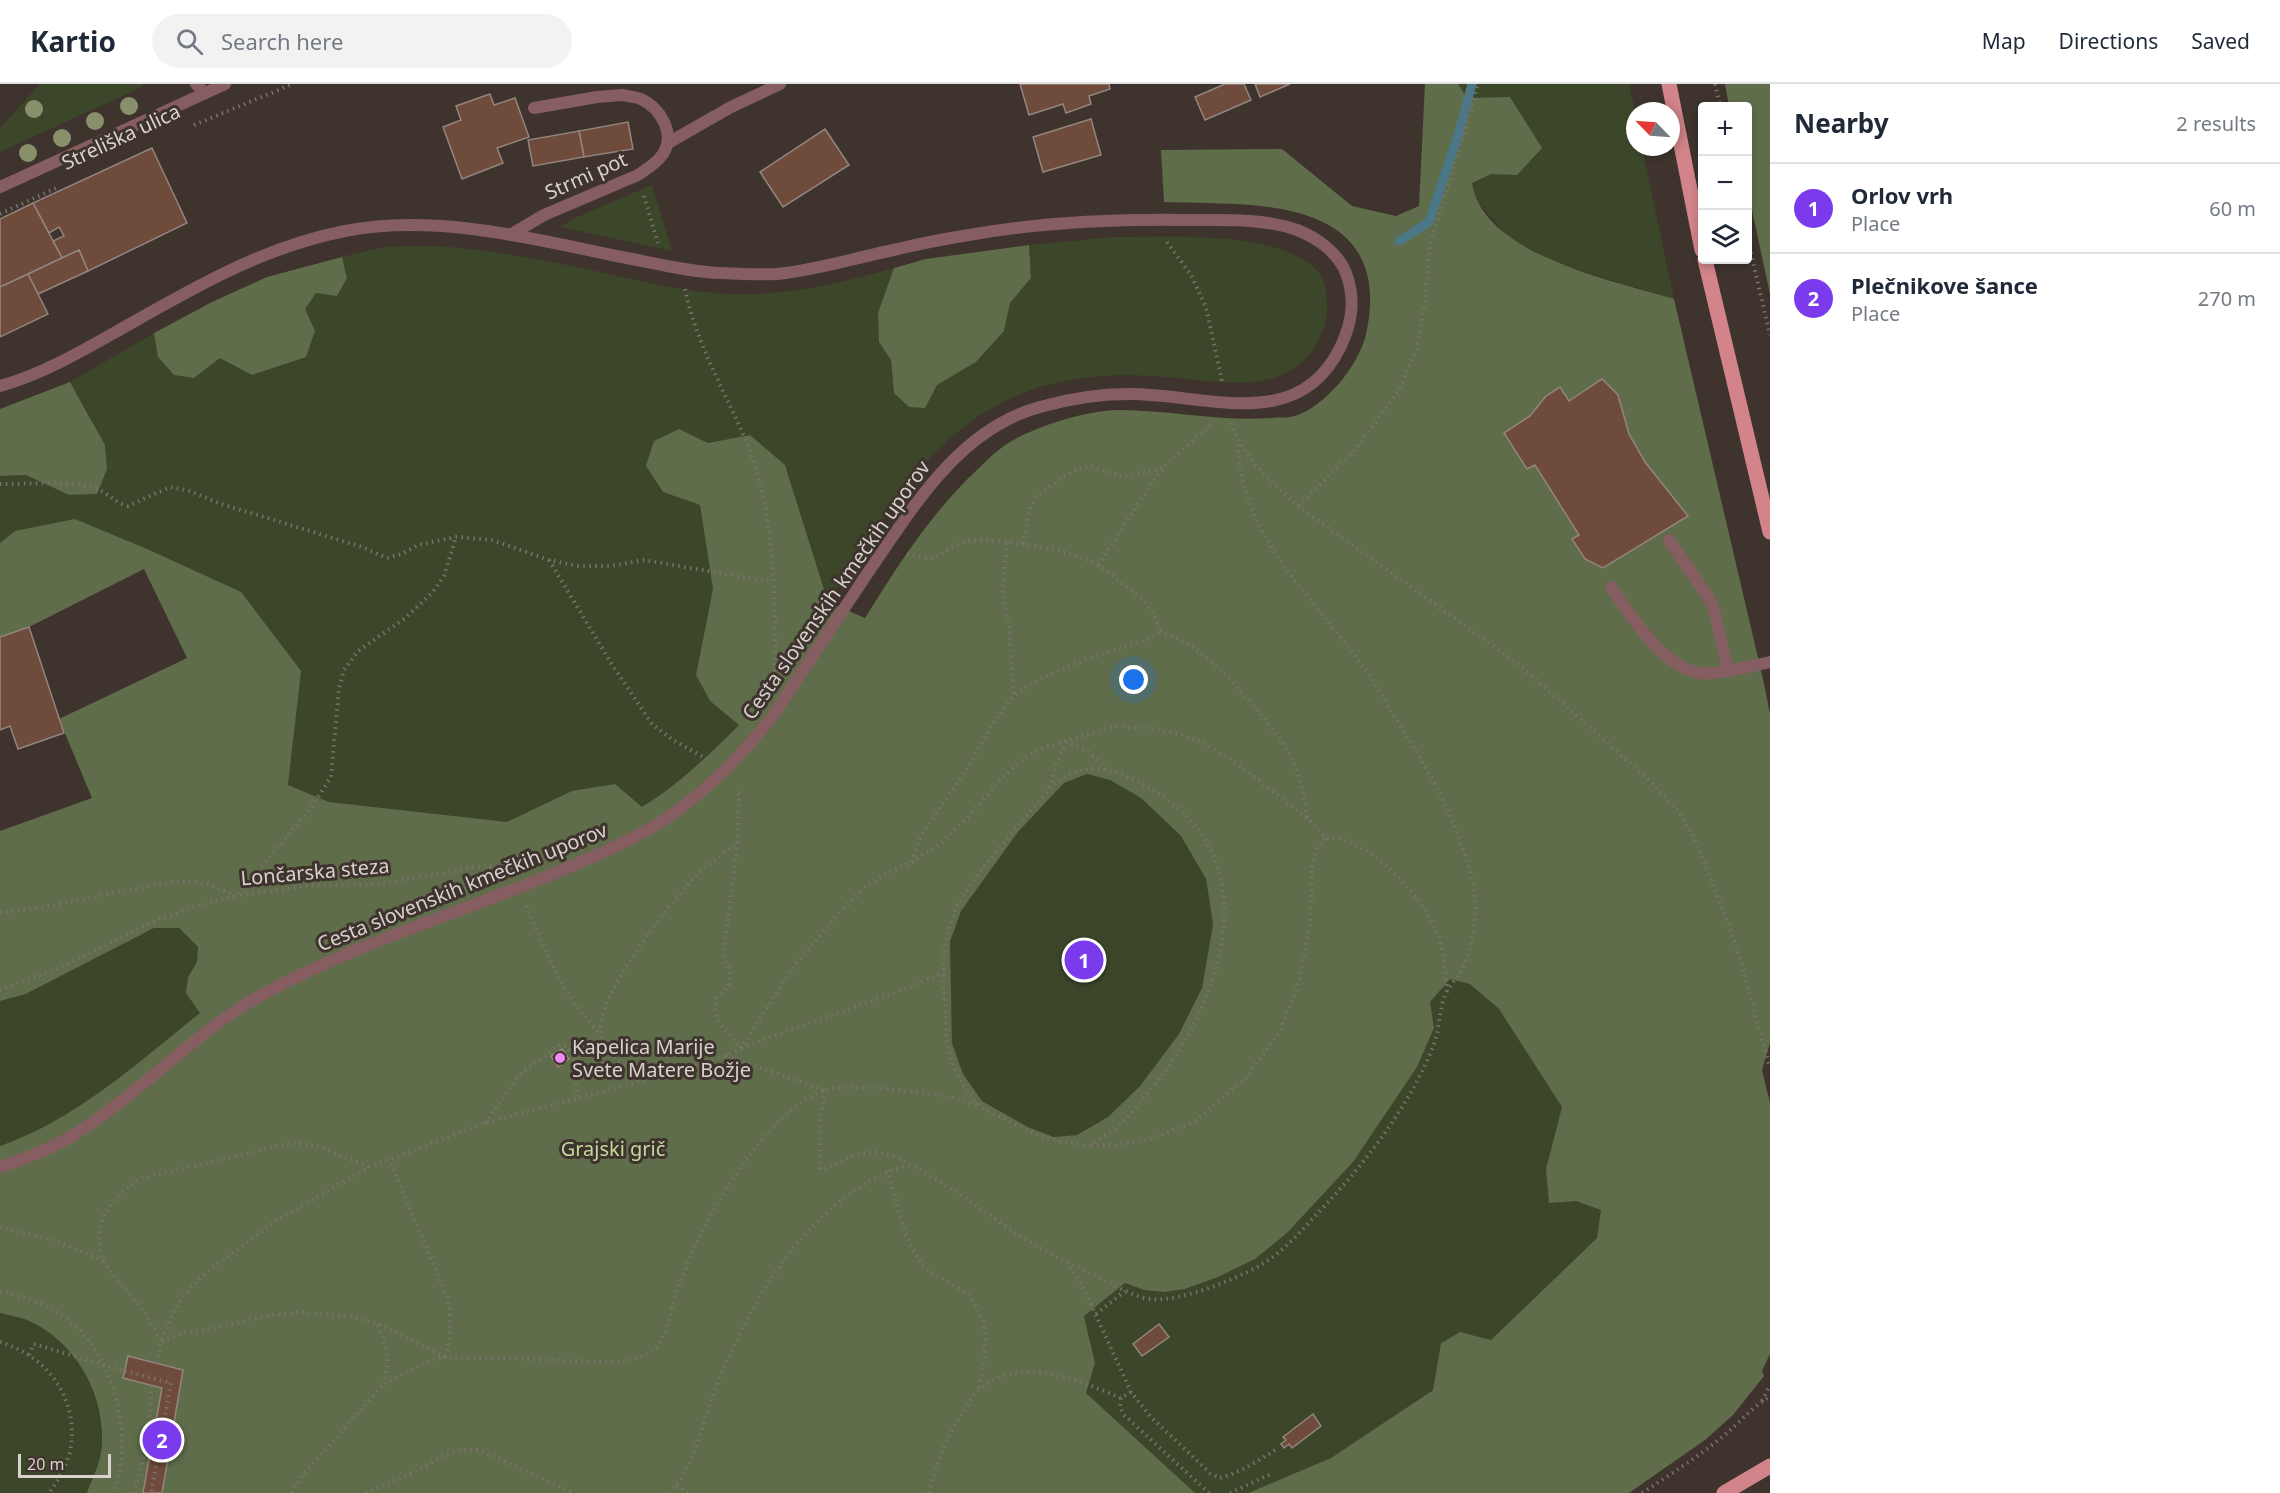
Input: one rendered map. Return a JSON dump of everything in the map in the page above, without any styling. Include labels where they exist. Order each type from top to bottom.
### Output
[{"type":"main road","points":[[1669,84],[1698,230]]},
{"type":"main road","points":[[1706,264],[1770,532]]},
{"type":"main road","points":[[1725,1493],[1770,1466]]},
{"type":"street","name":"Streliška ulica","points":[[0,187],[200,89],[225,84]]},
{"type":"street","name":"Strmi pot","points":[[510,235],[544,215],[638,175],[663,154],[668,143],[731,107],[780,84]]},
{"type":"street","points":[[534,108],[597,97],[622,95],[639,98],[651,105],[662,116],[667,129],[668,143]]},
{"type":"street","name":"Cesta slovenskih kmečkih uporov","points":[[0,386],[59,363],[205,282],[248,261],[343,231],[388,225],[450,227],[510,235],[716,273],[777,274],[902,247],[1031,226],[1152,220],[1263,223],[1296,230],[1324,244],[1343,264],[1351,286],[1353,313],[1342,344],[1328,369],[1308,387],[1284,399],[1257,404],[1223,403],[1180,396],[1126,394],[1074,399],[1034,408],[1011,417],[980,436],[949,464],[917,501],[751,745],[727,769],[673,814],[640,834],[519,888],[321,964],[263,994],[211,1028],[96,1120],[66,1139],[32,1156],[0,1167]]},
{"type":"street","points":[[1669,540],[1714,609],[1728,671]]},
{"type":"street","points":[[1611,587],[1643,631],[1674,661],[1697,673],[1728,671],[1770,662]]},
{"type":"path","name":"Streliška ulica","points":[[189,127],[293,84]]},
{"type":"path","points":[[1298,506],[1354,451],[1398,392],[1417,348],[1425,302],[1430,243],[1478,84]]},
{"type":"path","points":[[1715,84],[1719,102]]},
{"type":"path","points":[[638,175],[665,265]]},
{"type":"path","name":"Streliška ulica","points":[[0,214],[63,185]]},
{"type":"path","points":[[1152,220],[1191,275],[1206,308],[1221,378],[1223,403],[1238,442],[1258,469],[1298,506],[1517,663],[1651,782],[1676,808],[1693,835],[1724,912],[1740,958],[1770,1068]]},
{"type":"path","points":[[1752,258],[1770,335]]},
{"type":"path","points":[[681,268],[696,331],[751,455],[757,475],[769,539],[775,629]]},
{"type":"path","points":[[1098,565],[1162,468],[1214,422],[1223,403]]},
{"type":"path","points":[[824,1090],[819,1134],[821,1170],[854,1156],[874,1152],[890,1155],[963,1195],[1008,1228],[1067,1262],[1125,1291],[1149,1299],[1168,1299],[1199,1291],[1270,1260],[1289,1244],[1360,1167],[1419,1079],[1435,1042],[1440,1025],[1441,1006],[1447,991],[1460,973],[1470,948],[1476,913],[1471,869],[1451,817],[1429,772],[1367,672],[1283,566],[1256,518],[1244,491],[1238,467],[1238,442]]},
{"type":"path","points":[[1023,544],[1030,507],[1038,495],[1074,470],[1090,466],[1123,477],[1162,468]]},
{"type":"path","points":[[0,484],[83,486],[99,490],[118,504],[128,506],[170,487],[190,491],[221,504],[362,547],[387,558],[402,554],[418,545],[456,537],[492,540],[549,560],[578,566],[611,566],[644,560],[772,582]]},
{"type":"path","points":[[0,990],[54,970],[150,923],[190,908],[237,896],[311,808],[331,777],[339,687],[344,670],[358,651],[404,619],[432,593],[444,576],[456,537]]},
{"type":"path","points":[[888,543],[918,558],[936,558],[956,545],[968,541],[1023,544],[1055,549],[1098,565],[1141,598],[1158,620],[1160,631]]},
{"type":"path","points":[[1007,543],[1002,590],[1009,627],[1014,695]]},
{"type":"path","points":[[549,560],[611,663],[652,724],[673,740],[727,769],[740,795],[738,842],[724,948],[731,975],[728,987],[717,998],[715,1012],[722,1028],[741,1048]]},
{"type":"path","points":[[912,862],[926,828],[1014,695],[1043,678],[1093,657],[1150,639],[1160,631]]},
{"type":"path","points":[[1160,631],[1189,645],[1215,665],[1277,733],[1294,763],[1303,792],[1307,818]]},
{"type":"path","points":[[741,1048],[794,966],[865,887],[940,844],[1025,757],[1045,747],[1113,727],[1151,728],[1206,744],[1239,765],[1307,818],[1326,838],[1342,839],[1363,849],[1387,867],[1415,895],[1435,928],[1444,958],[1447,991]]},
{"type":"path","points":[[1066,742],[1090,753],[1107,770]]},
{"type":"path","points":[[1050,788],[1056,764],[1066,742]]},
{"type":"path","points":[[981,1107],[962,1083],[953,1064],[947,1042],[944,972],[950,922],[959,901],[976,876],[1050,788],[1062,777],[1078,770],[1092,768],[1141,780],[1180,809],[1204,835],[1219,868],[1226,918],[1212,985],[1190,1036],[1161,1078],[1120,1126],[1090,1145]]},
{"type":"path","points":[[292,1493],[309,1468],[383,1385],[428,1361],[445,1357],[618,1362],[641,1357],[656,1348],[666,1330],[675,1295],[694,1249],[741,1169],[777,1123],[802,1101],[824,1090],[857,1087],[951,1097],[981,1107],[1025,1131],[1057,1142],[1090,1145],[1118,1145],[1150,1139],[1194,1122],[1245,1079],[1280,1031],[1300,979],[1311,917],[1312,865],[1317,849],[1326,838]]},
{"type":"path","points":[[600,1035],[604,1009],[620,977],[653,927],[692,880],[738,842]]},
{"type":"path","name":"Lončarska steza","points":[[0,913],[45,907],[182,881],[208,884],[237,896],[309,885],[364,885],[393,882],[486,865],[500,868],[511,875],[519,888]]},
{"type":"path","points":[[519,888],[557,975],[576,1005],[600,1035],[610,1053],[625,1065],[653,1078]]},
{"type":"path","points":[[156,1363],[161,1341],[174,1311],[185,1294],[214,1265],[275,1221],[370,1167],[485,1123],[726,1056],[741,1048],[914,986],[944,972]]},
{"type":"path","points":[[485,1123],[519,1075],[560,1045],[566,1046],[574,1056],[577,1099]]},
{"type":"path","points":[[574,1056],[610,1053]]},
{"type":"path","points":[[726,1056],[824,1090]]},
{"type":"path","points":[[161,1341],[141,1307],[105,1262],[100,1247],[99,1233],[104,1217],[112,1202],[124,1188],[142,1178],[292,1143],[314,1145],[370,1167]]},
{"type":"path","points":[[390,1161],[448,1299],[451,1321],[450,1341],[445,1357]]},
{"type":"path","points":[[669,1493],[677,1485],[696,1447],[711,1399],[730,1352],[753,1307],[777,1269],[806,1233],[846,1196],[888,1170],[908,1165]]},
{"type":"path","points":[[888,1170],[905,1231],[915,1254],[933,1275],[957,1287],[971,1298],[981,1313],[986,1345],[978,1391],[954,1427],[939,1458],[929,1493]]},
{"type":"path","points":[[0,1227],[53,1240],[105,1262]]},
{"type":"path","points":[[1067,1262],[1083,1287],[1131,1392],[1150,1416],[1219,1479],[1259,1461],[1278,1448]]},
{"type":"path","points":[[1096,1314],[1125,1291]]},
{"type":"path","points":[[0,1292],[42,1303],[72,1323],[93,1347],[108,1376],[117,1401],[122,1427],[122,1451],[117,1484],[113,1493]]},
{"type":"path","points":[[161,1341],[182,1333],[207,1330],[265,1316],[303,1312],[353,1317],[378,1324],[445,1357]]},
{"type":"path","points":[[378,1324],[389,1354],[388,1369],[383,1385]]},
{"type":"path","points":[[0,1342],[29,1354],[49,1371],[60,1386],[70,1418],[70,1452],[65,1467],[49,1493]]},
{"type":"path","points":[[29,1354],[34,1344],[171,1383],[151,1493]]},
{"type":"path","points":[[978,1391],[1002,1376],[1020,1372],[1049,1374],[1079,1381],[1121,1398]]},
{"type":"path","points":[[133,1493],[150,1432],[151,1385]]},
{"type":"path","points":[[1761,1401],[1770,1385]]},
{"type":"path","points":[[1121,1398],[1131,1392]]},
{"type":"path","points":[[1642,1493],[1710,1446],[1761,1401],[1770,1397]]},
{"type":"path","points":[[1121,1398],[1120,1407],[1124,1414],[1209,1493]]},
{"type":"path","points":[[366,1493],[413,1473],[445,1455],[461,1450],[479,1450],[574,1493]]},
{"type":"path","points":[[1230,1493],[1272,1474]]},
{"type":"path","points":[[677,1485],[688,1493]]},
{"type":"green space","points":[[40,84],[143,84],[140,88],[0,152],[0,128]]},
{"type":"green space","name":"Grajski grič","points":[[1425,84],[1458,84],[1467,98],[1510,97],[1542,148],[1517,175],[1491,174],[1472,183],[1481,208],[1500,229],[1525,247],[1587,273],[1674,299],[1770,714],[1770,1043],[1762,1070],[1770,1103],[1770,1354],[1762,1371],[1764,1376],[1733,1415],[1705,1440],[1629,1493],[1248,1493],[1331,1458],[1433,1390],[1441,1343],[1460,1332],[1491,1340],[1597,1238],[1601,1210],[1576,1201],[1549,1203],[1546,1169],[1562,1107],[1499,1009],[1470,984],[1450,979],[1430,1002],[1434,1028],[1417,1067],[1353,1162],[1287,1233],[1255,1259],[1218,1277],[1185,1289],[1164,1292],[1144,1290],[1125,1283],[1084,1316],[1095,1363],[1086,1393],[1195,1493],[87,1493],[100,1458],[102,1433],[100,1413],[86,1375],[75,1358],[45,1330],[27,1320],[0,1313],[0,1146],[28,1135],[81,1105],[200,1013],[186,993],[188,977],[197,962],[198,947],[179,928],[154,928],[26,994],[0,1001],[0,831],[92,798],[59,719],[187,658],[144,569],[29,627],[0,637],[0,543],[15,531],[75,519],[241,592],[301,671],[288,785],[329,802],[507,822],[572,791],[615,784],[642,807],[681,779],[739,725],[710,701],[696,675],[713,589],[700,505],[663,492],[646,466],[654,441],[679,429],[708,443],[750,435],[785,465],[828,602],[865,618],[930,522],[960,487],[992,456],[1014,439],[1056,422],[1082,415],[1119,410],[1253,419],[1293,417],[1307,411],[1329,394],[1349,371],[1366,334],[1370,293],[1364,263],[1343,235],[1322,222],[1298,213],[1270,207],[1164,202],[1161,150],[1282,149],[1352,206],[1396,216],[1419,206]],"holes":[[[1087,774],[1110,780],[1141,798],[1181,836],[1206,879],[1213,924],[1202,988],[1179,1034],[1140,1086],[1108,1117],[1077,1135],[1054,1137],[1030,1128],[982,1101],[963,1074],[952,1043],[950,942],[961,911],[1018,832],[1064,783]]]},
{"type":"green space","points":[[1458,84],[1629,84],[1633,102],[1626,102],[1626,156],[1644,156],[1674,299],[1561,265],[1508,237],[1475,199],[1472,183],[1491,174],[1517,175]]},
{"type":"green space","points":[[1725,84],[1770,84],[1770,294],[1752,211],[1752,102],[1728,102]]},
{"type":"green space","points":[[652,185],[672,251],[560,227],[575,218]]},
{"type":"green space","points":[[1114,237],[1223,238],[1279,249],[1302,259],[1319,273],[1325,287],[1327,312],[1320,338],[1304,361],[1284,374],[1270,379],[1223,382],[1139,375],[1103,376],[1069,380],[1037,388],[1006,401],[977,418],[948,440],[921,468],[884,517],[828,602],[785,465],[750,435],[708,443],[679,429],[646,466],[663,492],[700,505],[713,589],[696,675],[710,701],[739,725],[681,779],[642,807],[572,791],[507,822],[329,802],[288,785],[294,736],[241,592],[15,531],[0,543],[0,476],[26,475],[69,495],[97,494],[107,469],[89,414],[70,382],[154,333],[158,357],[174,375],[194,378],[220,358],[314,331],[304,309],[316,293],[337,296],[347,278],[342,257],[377,249],[405,246],[482,250],[673,288],[729,294],[771,293],[813,288],[894,268],[878,313],[879,342],[891,360],[894,393],[925,407],[937,385],[976,362],[1004,331],[1010,303],[1031,278],[1029,245]]},
{"type":"green space","points":[[1029,245],[1031,278],[1010,303],[1004,331],[976,362],[937,385],[925,408],[909,407],[894,393],[891,360],[879,342],[878,313],[894,268],[926,259]]},
{"type":"green space","points":[[342,257],[347,278],[337,296],[316,293],[305,309],[315,331],[306,357],[252,375],[220,358],[194,378],[174,375],[158,357],[154,333],[212,302],[267,277]]},
{"type":"green space","points":[[70,382],[105,445],[107,469],[97,494],[69,495],[26,475],[0,476],[0,409]]},
{"type":"green space","points":[[1087,774],[1110,780],[1141,798],[1181,836],[1206,879],[1213,924],[1202,988],[1179,1034],[1140,1086],[1108,1117],[1077,1135],[1055,1137],[1030,1128],[982,1101],[963,1074],[952,1043],[950,942],[961,911],[1018,832],[1064,783]]},
{"type":"green space","points":[[154,928],[179,928],[198,947],[197,962],[188,978],[200,1013],[81,1105],[28,1135],[0,1146],[0,1001],[27,994]]},
{"type":"green space","points":[[1450,979],[1470,984],[1499,1009],[1562,1107],[1546,1169],[1576,1201],[1602,1210],[1597,1238],[1491,1340],[1460,1332],[1441,1343],[1433,1389],[1331,1458],[1248,1493],[1195,1493],[1086,1393],[1095,1363],[1084,1316],[1125,1283],[1144,1290],[1164,1292],[1185,1289],[1218,1277],[1255,1259],[1287,1233],[1353,1162],[1434,1028],[1430,1002]]},
{"type":"green space","points":[[0,1313],[27,1320],[45,1330],[61,1343],[74,1358],[94,1393],[102,1433],[101,1453],[87,1493],[0,1493]]},
{"type":"building","points":[[1020,84],[1109,84],[1110,89],[1089,96],[1091,104],[1066,113],[1063,104],[1029,115]]},
{"type":"building","points":[[1225,84],[1244,84],[1251,100],[1205,120],[1195,97]]},
{"type":"building","points":[[1255,84],[1290,84],[1260,97]]},
{"type":"building","points":[[490,94],[494,105],[515,98],[529,137],[497,148],[503,163],[462,179],[443,127],[461,120],[456,106]]},
{"type":"building","points":[[1091,119],[1101,155],[1043,172],[1033,137]]},
{"type":"building","points":[[628,122],[633,149],[584,157],[579,131]]},
{"type":"building","points":[[825,129],[849,165],[783,207],[760,172]]},
{"type":"building","points":[[579,131],[584,157],[533,166],[528,140]]},
{"type":"building","points":[[152,148],[187,223],[88,271],[79,250],[62,258],[53,241],[64,236],[59,227],[49,233],[33,203]]},
{"type":"building","points":[[33,203],[62,258],[0,287],[0,219]]},
{"type":"building","points":[[79,250],[88,271],[38,294],[28,274]]},
{"type":"building","points":[[28,274],[48,314],[0,337],[0,287]]},
{"type":"building","points":[[1602,379],[1618,395],[1629,434],[1645,462],[1688,516],[1603,568],[1585,559],[1572,539],[1579,535],[1535,465],[1527,469],[1504,433],[1530,416],[1546,396],[1560,387],[1569,401]]},
{"type":"building","points":[[29,627],[64,733],[18,749],[10,726],[0,730],[0,637]]},
{"type":"building","name":"Kapelica Marije Svete Matere Božje","points":[[562,1049],[569,1059],[558,1067],[551,1056]]},
{"type":"building","points":[[1159,1324],[1169,1337],[1142,1356],[1133,1344]]},
{"type":"building","points":[[128,1356],[183,1370],[162,1493],[143,1493],[162,1388],[123,1378]]},
{"type":"building","points":[[1313,1414],[1321,1426],[1292,1448],[1289,1444],[1284,1448],[1281,1444],[1286,1440],[1283,1437]]},
{"type":"waterway","points":[[1399,241],[1429,222],[1458,135],[1472,84]]},
{"type":"place","name":"Orlov vrh","points":[[1084,960]]},
{"type":"place","name":"Kapelica Marije Svete Matere Božje","points":[[560,1058]]},
{"type":"place","name":"Plečnikove šance","points":[[162,1440]]}]
